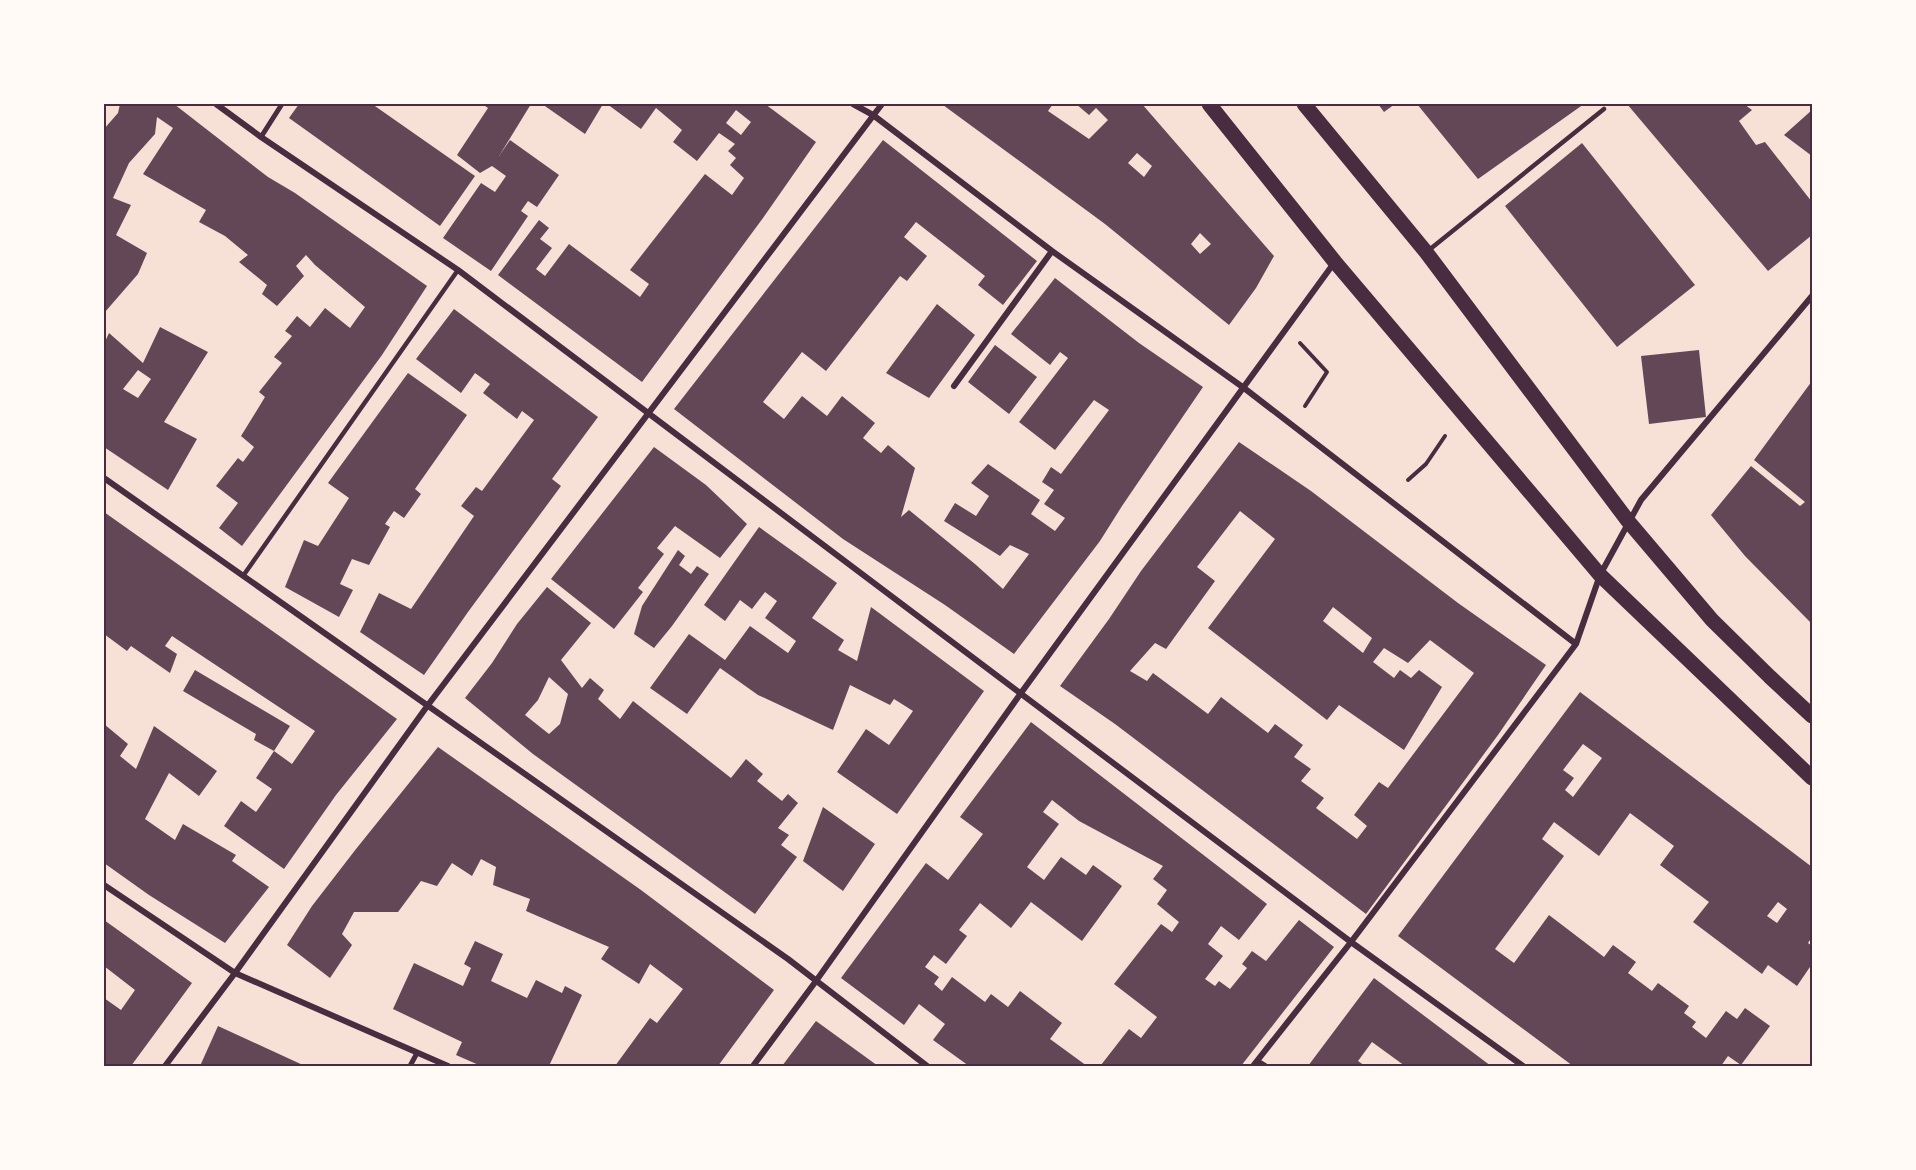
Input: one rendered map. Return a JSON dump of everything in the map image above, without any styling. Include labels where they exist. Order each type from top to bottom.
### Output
[{"type":"main road","points":[[1209,104],[1335,262],[1600,575],[1812,778]]},
{"type":"main road","points":[[1304,104],[1426,252],[1628,521],[1712,620],[1812,716]]},
{"type":"street","points":[[216,104],[458,270],[1351,942],[1523,1066]]},
{"type":"street","points":[[261,137],[282,104]]},
{"type":"street","points":[[854,104],[1244,388],[1576,644]]},
{"type":"street","points":[[165,1066],[235,973],[428,705],[882,104]]},
{"type":"street","points":[[954,387],[1052,250]]},
{"type":"street","points":[[753,1066],[1335,262]]},
{"type":"street","points":[[1265,1066],[1255,1064],[1351,942],[1576,644],[1600,575],[1641,500],[1812,296]]},
{"type":"street","points":[[104,478],[816,981],[927,1066]]},
{"type":"street","points":[[104,885],[235,973],[448,1066]]},
{"type":"street","points":[[410,1066],[417,1053]]},
{"type":"lane","points":[[1426,252],[1604,109]]},
{"type":"lane","points":[[243,576],[458,270]]},
{"type":"path","points":[[1296,339],[1327,372],[1305,406]]},
{"type":"path","points":[[1408,480],[1426,464],[1445,436]]},
{"type":"building","points":[[120,104],[174,104],[268,177],[295,193],[427,286],[382,355],[242,546],[219,528],[238,503],[216,486],[238,458],[243,462],[254,447],[241,436],[265,397],[259,392],[282,363],[274,357],[292,336],[285,331],[297,316],[310,327],[325,308],[350,328],[365,307],[306,255],[296,266],[304,276],[277,306],[262,294],[267,285],[239,262],[248,255],[225,236],[199,222],[206,210],[143,174],[173,128],[157,117],[155,134],[129,163],[113,198],[131,205],[116,235],[147,253],[138,274],[105,312],[104,129],[118,113]]},
{"type":"building","points":[[299,104],[372,104],[475,176],[440,226],[289,118]]},
{"type":"building","points":[[482,104],[531,104],[499,156],[510,140],[559,175],[537,207],[528,201],[521,211],[528,216],[491,271],[443,238],[481,183],[495,192],[506,176],[492,166],[480,173],[457,155],[488,108]]},
{"type":"building","points":[[542,104],[603,104],[585,134]]},
{"type":"building","points":[[607,104],[765,104],[816,142],[642,382],[498,275],[539,220],[549,228],[540,239],[552,248],[536,269],[545,276],[569,244],[640,297],[649,284],[630,270],[705,174],[732,195],[744,178],[730,165],[736,158],[728,151],[735,144],[719,133],[697,161],[673,142],[682,130],[656,108],[641,129]],"holes":[[[736,110],[751,122],[741,135],[726,123]]]},
{"type":"building","points":[[1053,104],[1048,111],[1089,139],[1108,120],[1096,108],[1089,115],[1076,104],[1142,104],[1274,256],[1256,288],[1229,325],[1105,224],[943,105]],"holes":[[[1137,153],[1152,166],[1144,177],[1128,163]],[[1200,233],[1211,244],[1200,254],[1191,244]]]},
{"type":"building","points":[[1378,104],[1395,104],[1384,112]]},
{"type":"building","points":[[1417,104],[1584,104],[1478,179]]},
{"type":"building","points":[[1627,104],[1744,104],[1752,110],[1739,121],[1756,145],[1765,142],[1812,202],[1812,235],[1768,271]]},
{"type":"building","points":[[1812,110],[1812,156],[1784,135]]},
{"type":"building","points":[[883,140],[1037,261],[1003,305],[978,285],[985,276],[916,222],[904,237],[927,256],[907,281],[900,276],[826,371],[802,352],[763,402],[784,419],[802,396],[827,416],[842,396],[875,423],[863,438],[881,453],[888,445],[915,468],[901,517],[909,510],[1003,589],[1029,554],[1010,545],[1000,556],[944,521],[955,503],[976,516],[989,496],[971,483],[988,464],[1040,500],[1031,514],[1055,531],[1065,518],[1044,504],[1054,490],[1042,482],[1051,467],[1061,474],[1109,410],[1094,400],[1055,450],[1019,422],[1068,358],[1060,352],[1050,365],[1011,334],[1055,278],[1139,343],[1203,387],[1100,541],[1014,654],[945,605],[843,539],[674,409]]},
{"type":"building","points":[[1582,143],[1695,285],[1617,347],[1505,206]]},
{"type":"building","points":[[937,304],[975,335],[929,398],[886,373]]},
{"type":"building","points":[[454,309],[598,417],[552,479],[561,486],[424,675],[360,632],[379,593],[411,609],[474,516],[461,506],[476,487],[482,491],[534,420],[522,411],[517,419],[483,393],[490,384],[475,373],[461,393],[416,359]]},
{"type":"building","points":[[160,327],[208,352],[164,422],[197,439],[168,490],[104,447],[104,344],[109,333],[143,363]],"holes":[[[138,370],[151,379],[138,398],[123,389]]]},
{"type":"building","points":[[995,345],[1037,377],[1009,414],[968,382]]},
{"type":"building","points":[[1699,350],[1706,417],[1649,424],[1641,356]]},
{"type":"building","points":[[408,373],[467,415],[415,489],[421,494],[404,518],[394,511],[385,524],[390,527],[369,565],[352,559],[340,584],[353,590],[339,617],[285,587],[304,540],[318,546],[349,498],[328,483]]},
{"type":"building","points":[[1812,381],[1812,624],[1745,556],[1711,515],[1751,466],[1800,506],[1805,502],[1754,460]]},
{"type":"building","points":[[1239,442],[1311,491],[1458,603],[1546,665],[1498,735],[1366,914],[1115,724],[1060,686],[1141,571]],"holes":[[[1240,511],[1275,539],[1208,628],[1327,720],[1339,705],[1404,750],[1442,687],[1419,670],[1411,678],[1400,670],[1394,678],[1373,662],[1384,648],[1408,663],[1430,640],[1474,673],[1388,788],[1379,782],[1354,815],[1367,826],[1357,839],[1316,808],[1324,798],[1301,781],[1311,769],[1294,757],[1303,745],[1275,724],[1268,733],[1221,697],[1208,714],[1153,673],[1147,681],[1130,671],[1155,643],[1166,649],[1215,581],[1197,567]],[[1333,607],[1372,638],[1363,653],[1323,621]]]},
{"type":"building","points":[[654,447],[706,485],[747,524],[720,558],[675,526],[657,548],[664,554],[638,588],[643,592],[614,629],[551,579]]},
{"type":"building","points":[[104,512],[397,719],[336,795],[284,869],[224,826],[241,801],[256,812],[272,789],[256,778],[274,751],[292,764],[315,731],[172,636],[165,646],[177,654],[170,673],[131,646],[127,651],[104,634]]},
{"type":"building","points":[[759,527],[837,583],[812,618],[844,640],[838,650],[857,661],[871,607],[984,691],[897,814],[837,772],[866,729],[889,745],[913,711],[894,699],[890,705],[850,685],[833,730],[758,695],[720,668],[687,714],[650,688],[689,634],[725,660],[750,626],[788,653],[796,641],[765,618],[777,601],[765,592],[752,609],[740,600],[725,621],[704,605]]},
{"type":"building","points":[[678,550],[685,556],[679,565],[691,574],[697,566],[709,574],[654,648],[634,634],[642,606]]},
{"type":"building","points":[[547,587],[591,623],[561,660],[582,688],[590,678],[604,690],[598,699],[620,719],[633,701],[731,778],[746,759],[763,774],[757,781],[782,801],[788,794],[798,803],[778,828],[789,835],[781,845],[797,857],[755,914],[533,754],[465,698],[492,663],[517,624]],"holes":[[[549,677],[568,694],[560,724],[549,734],[525,715],[538,700]]]},
{"type":"building","points":[[195,670],[290,726],[274,751],[254,740],[256,734],[183,691]]},
{"type":"building","points":[[1580,692],[1812,867],[1812,937],[1808,943],[1812,946],[1812,964],[1797,986],[1768,965],[1762,974],[1693,922],[1709,902],[1660,865],[1674,846],[1630,813],[1599,856],[1554,822],[1542,839],[1564,856],[1495,949],[1514,963],[1549,915],[1604,957],[1613,945],[1636,962],[1628,973],[1652,991],[1658,983],[1689,1006],[1684,1013],[1696,1022],[1692,1027],[1706,1038],[1726,1011],[1737,1019],[1745,1008],[1770,1026],[1741,1065],[1728,1056],[1721,1066],[1573,1066],[1398,936]],"holes":[[[1583,744],[1602,758],[1573,797],[1565,790],[1574,778],[1563,770]],[[1778,902],[1787,909],[1777,923],[1767,916]]]},
{"type":"building","points":[[1031,722],[1267,904],[1239,940],[1221,926],[1208,944],[1223,956],[1205,979],[1215,986],[1219,981],[1230,989],[1247,968],[1242,964],[1252,951],[1266,961],[1299,920],[1334,947],[1241,1066],[1101,1065],[1129,1029],[1141,1038],[1157,1017],[1114,984],[1161,924],[1172,932],[1179,922],[1157,904],[1167,890],[1153,879],[1163,866],[1079,821],[1052,800],[1043,812],[1059,824],[1027,867],[1044,880],[1061,857],[1086,875],[1093,865],[1122,886],[1082,941],[1031,902],[1011,928],[980,903],[959,930],[967,936],[946,964],[934,955],[925,967],[939,977],[934,984],[942,991],[952,977],[985,1002],[991,994],[1008,1007],[1020,991],[1062,1023],[1050,1039],[1087,1066],[969,1066],[933,1040],[945,1024],[919,1004],[904,1025],[841,978],[926,863],[948,880],[983,834],[960,817]]},
{"type":"building","points":[[104,724],[128,744],[120,756],[136,769],[154,726],[217,771],[199,796],[169,773],[145,819],[175,840],[183,824],[236,855],[232,861],[269,887],[225,943],[149,895],[104,863]]},
{"type":"building","points":[[438,747],[641,890],[774,990],[718,1066],[615,1066],[650,1018],[657,1023],[683,989],[650,964],[639,984],[601,959],[609,947],[526,911],[530,899],[493,885],[496,867],[481,859],[472,876],[452,863],[437,886],[421,881],[398,912],[354,912],[342,934],[352,945],[330,978],[287,945],[312,906]]},
{"type":"building","points":[[823,807],[875,844],[843,891],[803,861]]},
{"type":"building","points":[[104,920],[192,983],[131,1066],[104,1066],[104,998],[121,1010],[135,990],[104,966]]},
{"type":"building","points":[[475,941],[503,954],[491,981],[527,998],[536,980],[562,993],[565,986],[582,995],[549,1066],[481,1066],[456,1055],[462,1042],[393,1009],[414,963],[463,986],[471,968],[464,964]]},
{"type":"building","points":[[1374,978],[1491,1066],[1405,1066],[1372,1042],[1358,1061],[1365,1066],[1308,1066]]},
{"type":"building","points":[[816,1021],[878,1066],[782,1066]]},
{"type":"building","points":[[218,1026],[305,1066],[200,1066]]}]
